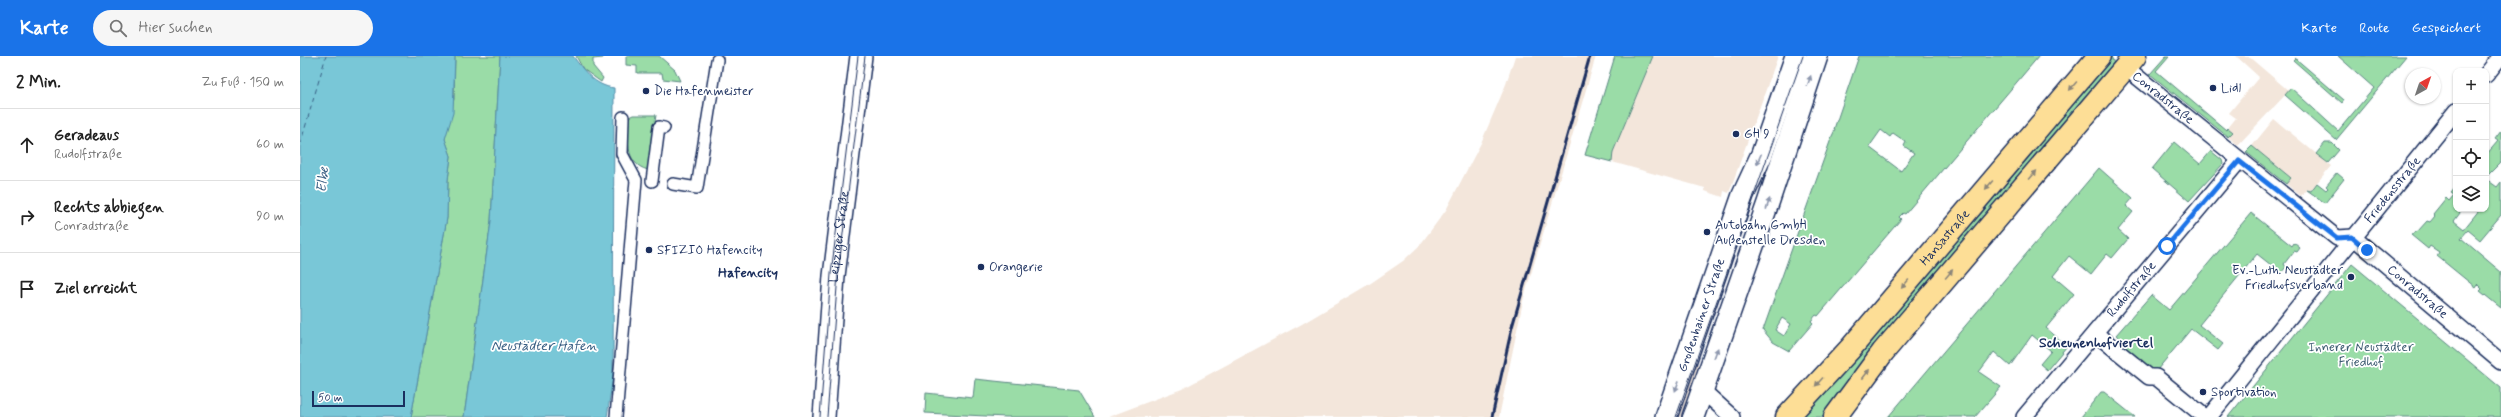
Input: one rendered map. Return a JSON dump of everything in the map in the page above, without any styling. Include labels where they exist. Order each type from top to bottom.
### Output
[{"type":"main road","name":"Leipziger Straße","points":[[824,417],[834,276],[861,56]]},
{"type":"main road","name":"Großenhainer Straße","points":[[1666,417],[1743,195],[1762,154],[1796,56]]},
{"type":"main road","name":"Großenhainer Straße","points":[[1693,417],[1768,203],[1817,56]]},
{"type":"main road","name":"Hansastraße","points":[[1787,417],[1855,343],[2099,56]]},
{"type":"main road","name":"Hansastraße","points":[[1835,417],[1883,352],[2126,60]]},
{"type":"street","points":[[2489,70],[2501,56]]},
{"type":"street","points":[[673,184],[697,188],[717,60]]},
{"type":"street","name":"Conradstraße","points":[[2126,60],[2239,161],[2337,238],[2352,237],[2501,362]]},
{"type":"street","name":"Friedensstraße","points":[[2209,417],[2352,237],[2453,115]]},
{"type":"street","points":[[620,413],[636,180],[622,154],[623,117]]},
{"type":"street","points":[[636,180],[654,182],[659,127],[664,128]]},
{"type":"street","name":"Rudolfstraße","points":[[2024,417],[2239,161]]},
{"type":"street","points":[[2095,333],[2148,377],[2156,377],[2205,417]]},
{"type":"street","points":[[1702,390],[1732,417]]},
{"type":"shaded area","points":[[1515,56],[1596,56],[1523,301],[1499,417],[1108,417],[1182,389],[1302,324],[1371,283],[1403,261],[1420,245],[1446,210],[1481,143],[1506,84]]},
{"type":"shaded area","points":[[1653,56],[1778,56],[1729,193],[1724,191],[1723,197],[1705,191],[1705,188],[1612,162],[1613,152]]},
{"type":"shaded area","points":[[2236,56],[2248,56],[2289,91],[2238,145],[2228,137],[2232,132],[2228,128],[2236,118],[2229,113],[2259,77]]},
{"type":"shaded area","points":[[2274,119],[2331,166],[2310,191],[2307,189],[2301,196],[2286,184],[2291,178],[2252,146]]},
{"type":"shaded area","points":[[1693,362],[1704,366],[1686,417],[1673,417]]},
{"type":"green space","points":[[455,56],[500,56],[491,221],[464,417],[411,417],[447,218],[448,180],[451,156],[445,139],[454,99]]},
{"type":"green space","points":[[576,56],[603,56],[603,58],[593,59],[593,66],[603,78],[601,82],[583,69]]},
{"type":"green space","points":[[626,56],[659,56],[675,70],[680,81],[663,79],[662,73],[637,73],[637,66],[626,65]]},
{"type":"green space","points":[[1615,56],[1653,56],[1613,152],[1612,162],[1585,155]]},
{"type":"green space","points":[[1859,56],[2039,56],[1905,214],[1903,213],[1899,217],[1901,219],[1818,316],[1816,315],[1811,321],[1813,323],[1789,351],[1773,342],[1763,330],[1835,130],[1834,129]],"holes":[[[1881,130],[1890,137],[1893,133],[1906,142],[1904,146],[1914,153],[1901,171],[1869,147]],[[1782,318],[1791,324],[1784,336],[1775,330]]]},
{"type":"green space","points":[[2107,56],[2111,56],[2116,69],[1826,417],[1796,417]]},
{"type":"green space","points":[[2166,56],[2169,56],[2156,71],[2226,130],[2228,128],[2233,132],[2228,137],[2150,74]]},
{"type":"green space","points":[[2338,56],[2406,56],[2336,140],[2285,95],[2291,88],[2338,131],[2374,88]]},
{"type":"green space","points":[[2295,58],[2344,100],[2342,103],[2293,60]]},
{"type":"green space","points":[[633,115],[656,115],[648,170],[640,167],[634,162],[629,149],[629,117]]},
{"type":"green space","points":[[2501,131],[2501,162],[2489,174],[2489,152],[2498,141],[2495,139]]},
{"type":"green space","points":[[2174,142],[2200,164],[2211,151],[2222,160],[2223,164],[2189,201],[2152,169]]},
{"type":"green space","points":[[2325,143],[2332,143],[2339,150],[2328,163],[2316,154]]},
{"type":"green space","points":[[2252,146],[2291,178],[2286,184],[2246,152]]},
{"type":"green space","points":[[2099,168],[2133,198],[2126,206],[2133,212],[2118,230],[2128,239],[2112,258],[2107,254],[2091,274],[2069,256],[2053,276],[2074,294],[2046,328],[2067,346],[2047,370],[2040,364],[2051,351],[2032,335],[2010,366],[1994,352],[1979,372],[2001,387],[1975,417],[1888,417]]},
{"type":"green space","points":[[2337,173],[2344,179],[2325,203],[2307,190],[2311,191],[2317,183],[2326,190],[2328,188],[2326,186]]},
{"type":"green space","points":[[2489,181],[2497,187],[2501,182],[2501,215],[2480,240],[2468,230],[2461,238],[2501,272],[2501,308],[2480,291],[2482,289],[2477,284],[2475,287],[2437,256],[2439,252],[2430,246],[2428,249],[2411,235],[2418,231],[2427,221],[2430,222],[2435,216],[2433,214],[2446,198],[2449,201],[2453,196],[2453,212],[2461,212],[2454,221],[2464,229],[2478,212],[2489,212]]},
{"type":"green space","points":[[2251,213],[2292,246],[2294,243],[2300,248],[2297,252],[2294,251],[2284,264],[2286,267],[2281,273],[2257,254],[2199,325],[2223,344],[2218,350],[2191,329],[2157,370],[2146,369],[2123,350],[2123,341],[2116,335],[2151,295],[2169,310]]},
{"type":"green space","name":"Innerer Neustädter Friedhof","points":[[2352,264],[2501,388],[2501,417],[2228,417]]},
{"type":"green space","points":[[975,379],[1079,390],[1095,417],[1006,417],[925,413],[926,393],[973,398]]},
{"type":"green space","points":[[2101,392],[2104,392],[2135,417],[2081,417]]},
{"type":"water","name":"Elbe","points":[[300,56],[455,56],[453,113],[445,139],[451,156],[448,180],[447,218],[411,417],[300,417]]},
{"type":"water","name":"Neustädter Hafen","points":[[500,56],[573,56],[585,72],[595,81],[607,87],[614,88],[613,376],[607,417],[464,417],[491,221]]},
{"type":"ferry route","points":[[300,145],[326,56]]},
{"type":"tram line","points":[[820,417],[831,274],[858,56]]},
{"type":"tram line","points":[[827,417],[838,274],[865,56]]},
{"type":"tram line","points":[[1676,417],[1803,56]]},
{"type":"tram line","points":[[1682,417],[1688,402]]},
{"type":"railway","points":[[1492,417],[1512,327],[1590,56]]},
{"type":"place","name":"Lidl","points":[[2213,88]]},
{"type":"place","name":"Die Hafenmeister","points":[[646,91]]},
{"type":"place","name":"GH 9","points":[[1736,134]]},
{"type":"place","name":"Autobahn GmbH Außenstelle Dresden","points":[[1707,232]]},
{"type":"place","name":"SFIZIO Hafencity","points":[[649,250]]},
{"type":"place","name":"Orangerie","points":[[981,267]]},
{"type":"place","name":"Ev.-Luth. Neustädter Friedhofsverband","points":[[2351,277]]},
{"type":"place","name":"Sportivation","points":[[2203,392]]},
{"type":"district","name":"Hafencity","points":[[748,273]]},
{"type":"district","name":"Scheunenhofviertel","points":[[2096,343]]},
{"type":"route","points":[[2167,246],[2239,161],[2337,238],[2352,237],[2367,250]]}]
